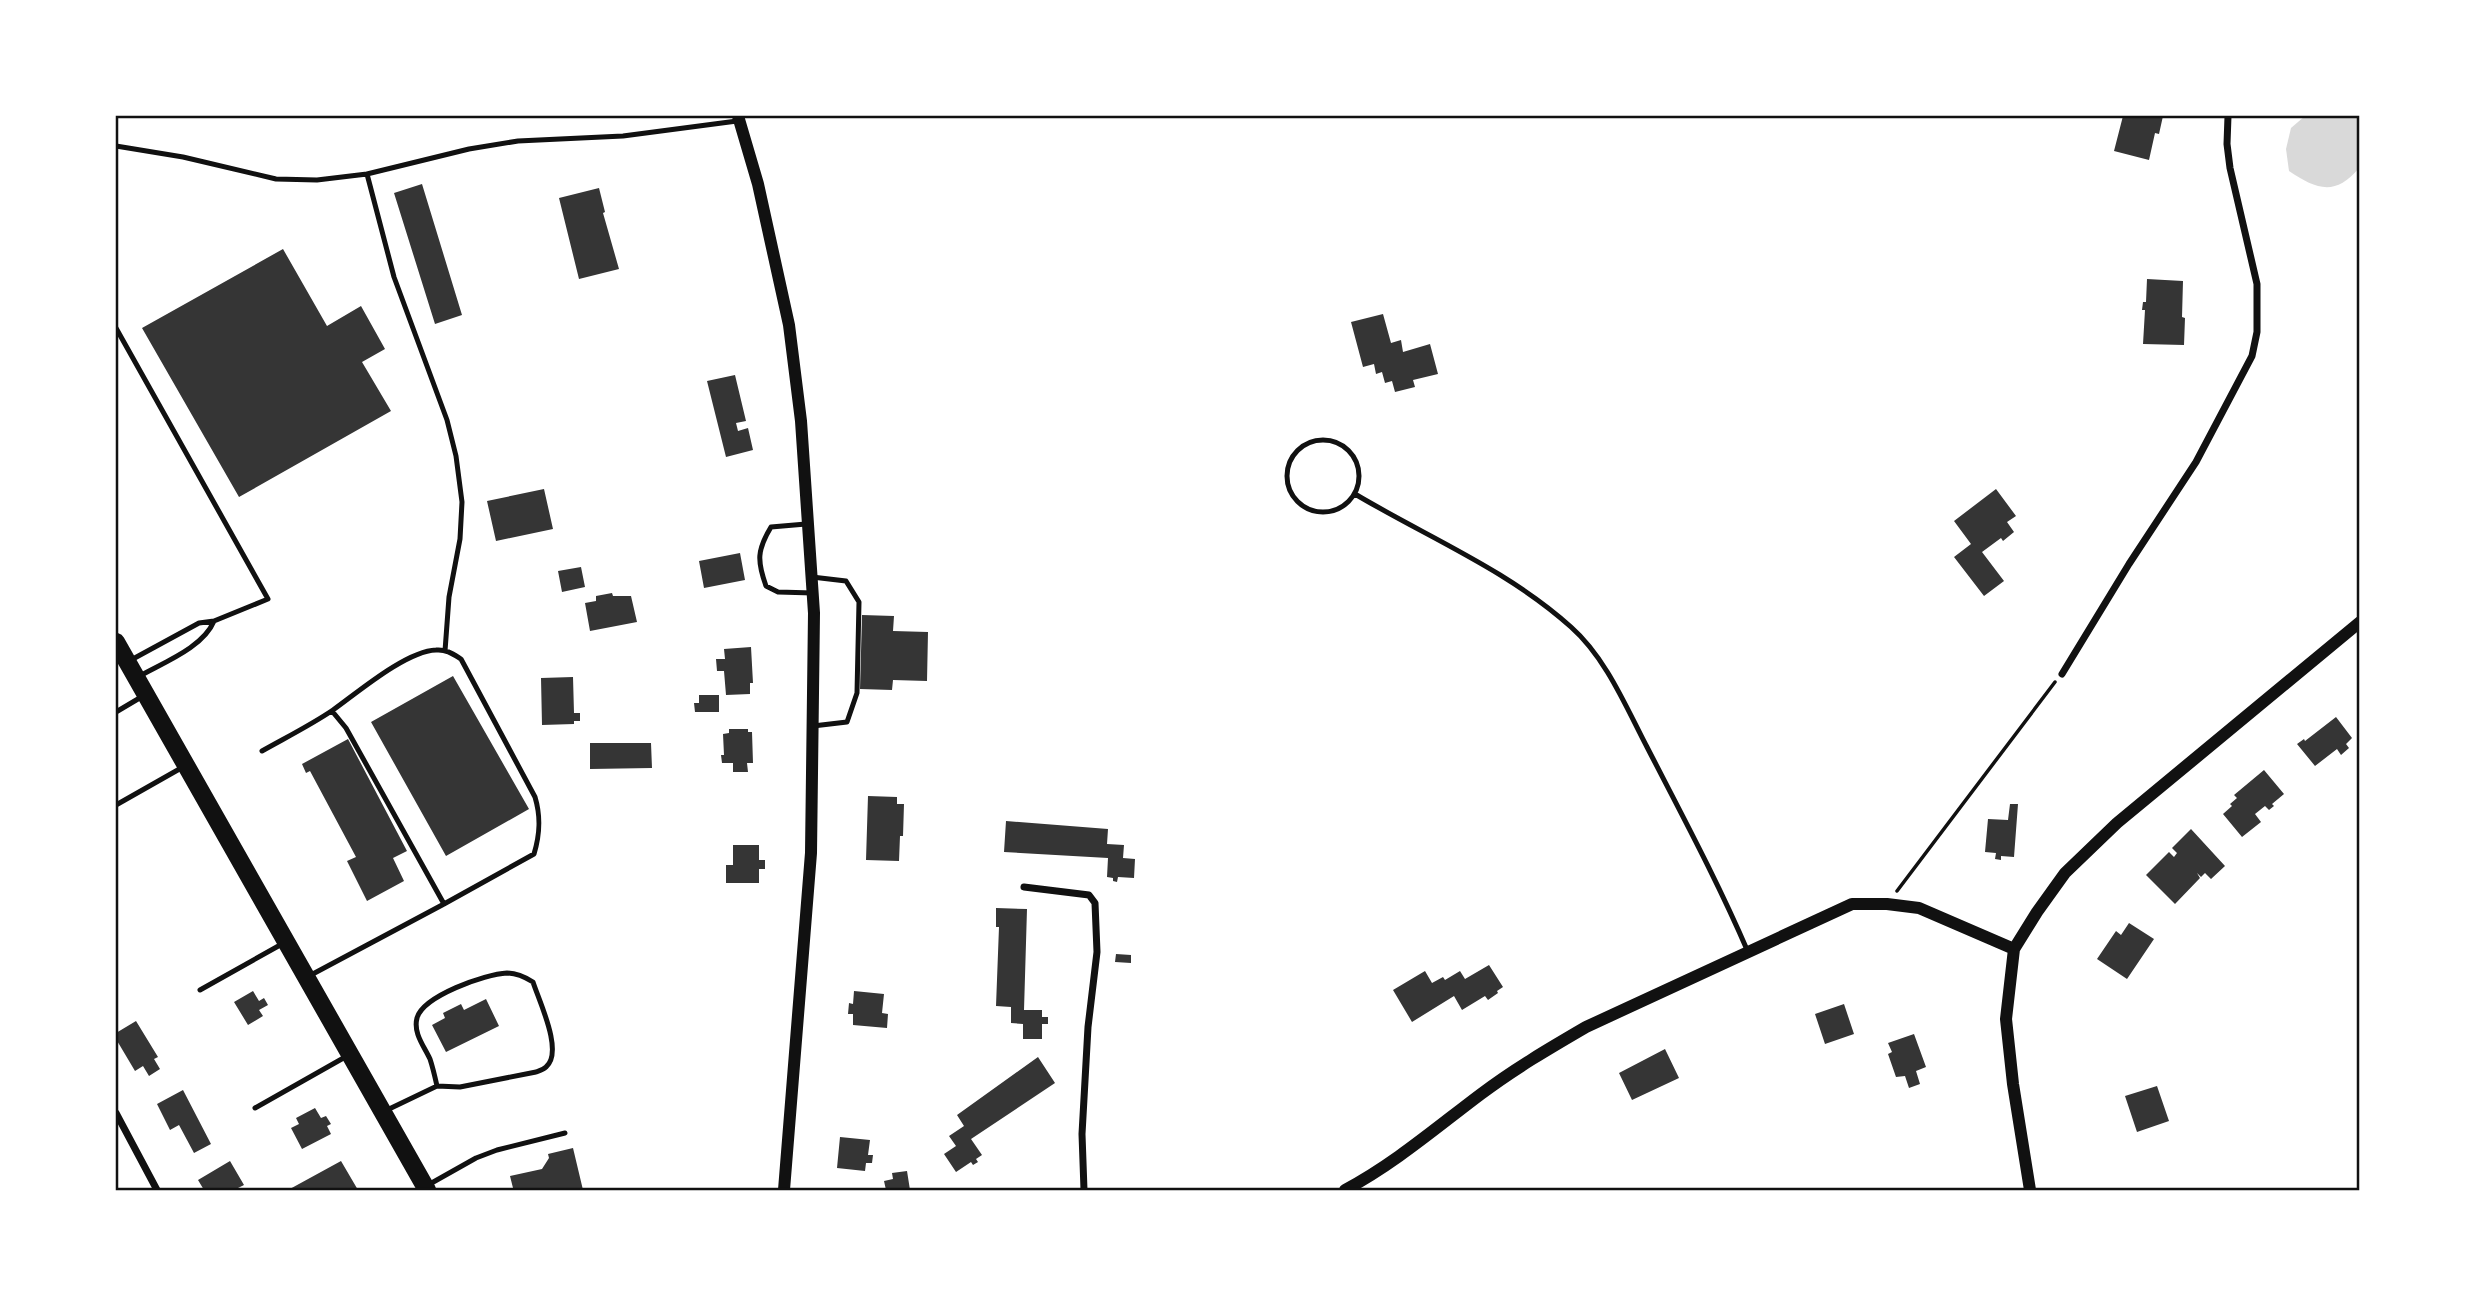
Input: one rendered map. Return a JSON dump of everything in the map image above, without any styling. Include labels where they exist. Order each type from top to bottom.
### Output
[{"type":"main road","points":[[116,642],[426,1189]]},
{"type":"street","points":[[2062,674],[2129,564],[2196,462],[2252,356],[2257,332],[2257,285],[2230,168],[2228,116]]},
{"type":"street","points":[[739,118],[758,184],[789,325],[801,421],[813,593],[811,853],[783,1191]]},
{"type":"street","points":[[2030,1191],[2006,1019],[2014,949],[2036,912],[2065,873],[2117,823],[2360,622]]},
{"type":"street","points":[[1024,887],[1089,895],[1095,903],[1097,952],[1088,1027],[1082,1134],[1084,1191]]},
{"type":"street","points":[[1345,1191],[1387,1165],[1484,1091],[1586,1027],[1852,904],[1919,908],[2014,949]]},
{"type":"street","points":[[116,1113],[157,1191]]},
{"type":"lane","points":[[116,146],[183,157],[276,178],[317,180],[367,174],[469,149],[506,143],[623,136],[739,118]]},
{"type":"lane","points":[[367,174],[394,277],[443,408],[456,456],[462,502],[460,538],[449,597],[445,651]]},
{"type":"lane","points":[[116,327],[268,598],[214,621],[199,622],[126,662]]},
{"type":"lane","points":[[1321,439],[1345,446],[1359,466],[1360,478],[1354,494],[1342,507],[1331,511],[1308,509],[1298,502],[1287,481],[1287,469],[1299,448],[1321,439]]},
{"type":"lane","points":[[1354,494],[1519,587],[1558,615],[1588,644],[1613,681],[1720,887],[1748,952]]},
{"type":"lane","points":[[809,524],[771,527],[761,543],[759,566],[765,586],[778,592],[813,593]]},
{"type":"lane","points":[[812,577],[846,581],[859,602],[857,694],[847,722],[813,726]]},
{"type":"lane","points":[[135,678],[179,654],[209,633],[214,621]]},
{"type":"lane","points":[[262,751],[332,711],[386,671],[423,653],[445,651],[461,659],[535,797],[540,834],[534,854],[305,978]]},
{"type":"lane","points":[[116,712],[144,695]]},
{"type":"lane","points":[[332,711],[346,728],[444,904]]},
{"type":"lane","points":[[116,803],[184,766]]},
{"type":"lane","points":[[200,990],[285,942]]},
{"type":"lane","points":[[382,1113],[437,1086],[460,1087],[536,1072],[546,1067],[554,1045],[533,982],[524,976],[509,973],[487,976],[430,1001],[420,1010],[416,1019],[416,1031],[431,1061],[437,1086]]},
{"type":"lane","points":[[255,1108],[349,1055]]},
{"type":"lane","points":[[426,1189],[476,1158],[565,1133]]},
{"type":"path","points":[[1887,904],[2062,674]]},
{"type":"shaded area","points":[[2305,116],[2354,116],[2359,119],[2359,168],[2342,183],[2317,186],[2289,171],[2286,149],[2291,128]]},
{"type":"building","points":[[2123,116],[2163,116],[2159,134],[2155,133],[2149,160],[2114,151]]},
{"type":"building","points":[[422,184],[462,315],[435,324],[394,193]]},
{"type":"building","points":[[599,188],[605,212],[603,213],[619,269],[579,279],[559,198]]},
{"type":"building","points":[[283,249],[327,326],[361,306],[385,349],[362,362],[391,411],[239,497],[142,328]]},
{"type":"building","points":[[2147,279],[2183,281],[2184,345],[2143,344],[2145,310],[2142,310],[2143,302],[2146,302]]},
{"type":"building","points":[[1383,314],[1391,343],[1401,340],[1403,352],[1430,344],[1438,374],[1413,380],[1415,387],[1395,392],[1392,381],[1385,383],[1382,372],[1376,374],[1374,364],[1363,367],[1351,322]]},
{"type":"building","points":[[735,375],[746,421],[736,423],[738,431],[748,428],[753,450],[726,457],[707,381]]},
{"type":"building","points":[[544,489],[553,529],[496,541],[487,501]]},
{"type":"building","points":[[1996,489],[2016,516],[2007,522],[2014,532],[1982,552],[2004,581],[1984,596],[1954,557],[1971,544],[1954,521]]},
{"type":"building","points":[[740,553],[745,580],[704,588],[699,561]]},
{"type":"building","points":[[581,567],[585,587],[562,592],[558,571]]},
{"type":"building","points":[[612,593],[613,596],[631,596],[637,622],[590,631],[585,603],[596,601],[596,596]]},
{"type":"building","points":[[862,615],[894,616],[893,631],[928,632],[927,681],[893,680],[892,690],[860,689]]},
{"type":"building","points":[[751,647],[753,683],[750,683],[750,694],[726,695],[724,671],[717,671],[716,659],[725,659],[724,649]]},
{"type":"building","points":[[453,676],[529,809],[446,856],[371,722]]},
{"type":"building","points":[[573,677],[574,713],[580,713],[580,721],[574,721],[574,724],[542,725],[541,678]]},
{"type":"building","points":[[699,695],[719,695],[719,712],[695,712],[694,703],[699,703]]},
{"type":"building","points":[[2336,717],[2352,738],[2346,744],[2349,748],[2341,755],[2337,749],[2315,766],[2297,744]]},
{"type":"building","points":[[729,729],[748,729],[748,732],[752,732],[753,763],[747,763],[748,772],[733,772],[733,763],[722,763],[723,734],[729,733]]},
{"type":"building","points":[[348,739],[407,851],[393,858],[404,881],[367,901],[347,861],[356,857],[310,771],[306,773],[302,764]]},
{"type":"building","points":[[590,743],[651,743],[652,768],[590,769]]},
{"type":"building","points":[[2264,770],[2284,794],[2269,810],[2265,806],[2255,814],[2261,822],[2242,837],[2223,814],[2237,798],[2234,795]]},
{"type":"building","points":[[868,796],[897,797],[897,804],[904,804],[899,861],[866,860]]},
{"type":"building","points":[[2010,804],[2018,804],[2014,857],[2001,856],[2001,860],[1995,859],[1996,853],[1985,852],[1988,819],[2008,820]]},
{"type":"building","points":[[1006,821],[1108,829],[1107,844],[1124,845],[1123,858],[1135,859],[1134,878],[1118,877],[1117,882],[1107,877],[1108,858],[1004,852]]},
{"type":"building","points":[[2191,829],[2225,866],[2211,879],[2205,873],[2201,877],[2197,873],[2200,878],[2175,904],[2146,875],[2169,852],[2174,857],[2177,853],[2172,848]]},
{"type":"building","points":[[733,845],[759,845],[759,860],[765,860],[765,869],[759,869],[759,883],[726,883],[726,865],[733,865]]},
{"type":"building","points":[[996,908],[1027,909],[1024,1010],[1042,1010],[1042,1017],[1048,1017],[1048,1024],[1042,1024],[1042,1039],[1023,1039],[1023,1024],[1011,1023],[1011,1007],[996,1006],[999,927],[996,927]]},
{"type":"building","points":[[2129,923],[2154,939],[2127,979],[2097,959],[2116,931],[2121,935]]},
{"type":"building","points":[[1116,954],[1131,955],[1131,963],[1115,962]]},
{"type":"building","points":[[1489,965],[1503,987],[1488,1000],[1485,996],[1462,1010],[1454,996],[1412,1022],[1393,990],[1425,971],[1432,983],[1443,977],[1445,980],[1460,971],[1465,979]]},
{"type":"building","points":[[253,991],[259,1001],[264,998],[268,1005],[259,1010],[263,1016],[248,1025],[234,1002]]},
{"type":"building","points":[[854,991],[884,994],[882,1013],[888,1014],[887,1028],[853,1025],[853,1014],[848,1014],[849,1003],[853,1004]]},
{"type":"building","points":[[486,999],[499,1026],[446,1052],[432,1025],[445,1018],[443,1013],[461,1004],[464,1010]]},
{"type":"building","points":[[1844,1004],[1854,1034],[1825,1044],[1815,1014]]},
{"type":"building","points":[[136,1021],[158,1057],[154,1059],[160,1069],[149,1076],[143,1066],[135,1071],[116,1039],[116,1033]]},
{"type":"building","points":[[1914,1034],[1926,1067],[1916,1071],[1920,1084],[1909,1088],[1905,1076],[1896,1077],[1888,1054],[1892,1052],[1888,1043]]},
{"type":"building","points":[[1665,1049],[1679,1078],[1632,1100],[1619,1073]]},
{"type":"building","points":[[1038,1057],[1055,1083],[971,1139],[982,1155],[976,1159],[978,1162],[973,1165],[971,1162],[956,1172],[944,1154],[956,1146],[949,1136],[964,1126],[957,1115]]},
{"type":"building","points":[[2157,1086],[2169,1121],[2137,1132],[2125,1096]]},
{"type":"building","points":[[183,1090],[211,1144],[194,1153],[179,1125],[170,1130],[157,1104]]},
{"type":"building","points":[[315,1108],[321,1118],[326,1116],[331,1124],[327,1126],[331,1134],[302,1149],[291,1128],[299,1124],[296,1118]]},
{"type":"building","points":[[840,1137],[870,1140],[868,1155],[873,1155],[872,1163],[866,1163],[865,1171],[837,1168]]},
{"type":"building","points":[[573,1148],[583,1190],[506,1190],[513,1188],[510,1176],[542,1169],[549,1158],[548,1154]]},
{"type":"building","points":[[230,1161],[244,1185],[234,1190],[204,1190],[198,1180]]},
{"type":"building","points":[[341,1161],[358,1190],[288,1190]]},
{"type":"building","points":[[907,1171],[910,1190],[886,1190],[884,1181],[893,1179],[892,1173]]}]
